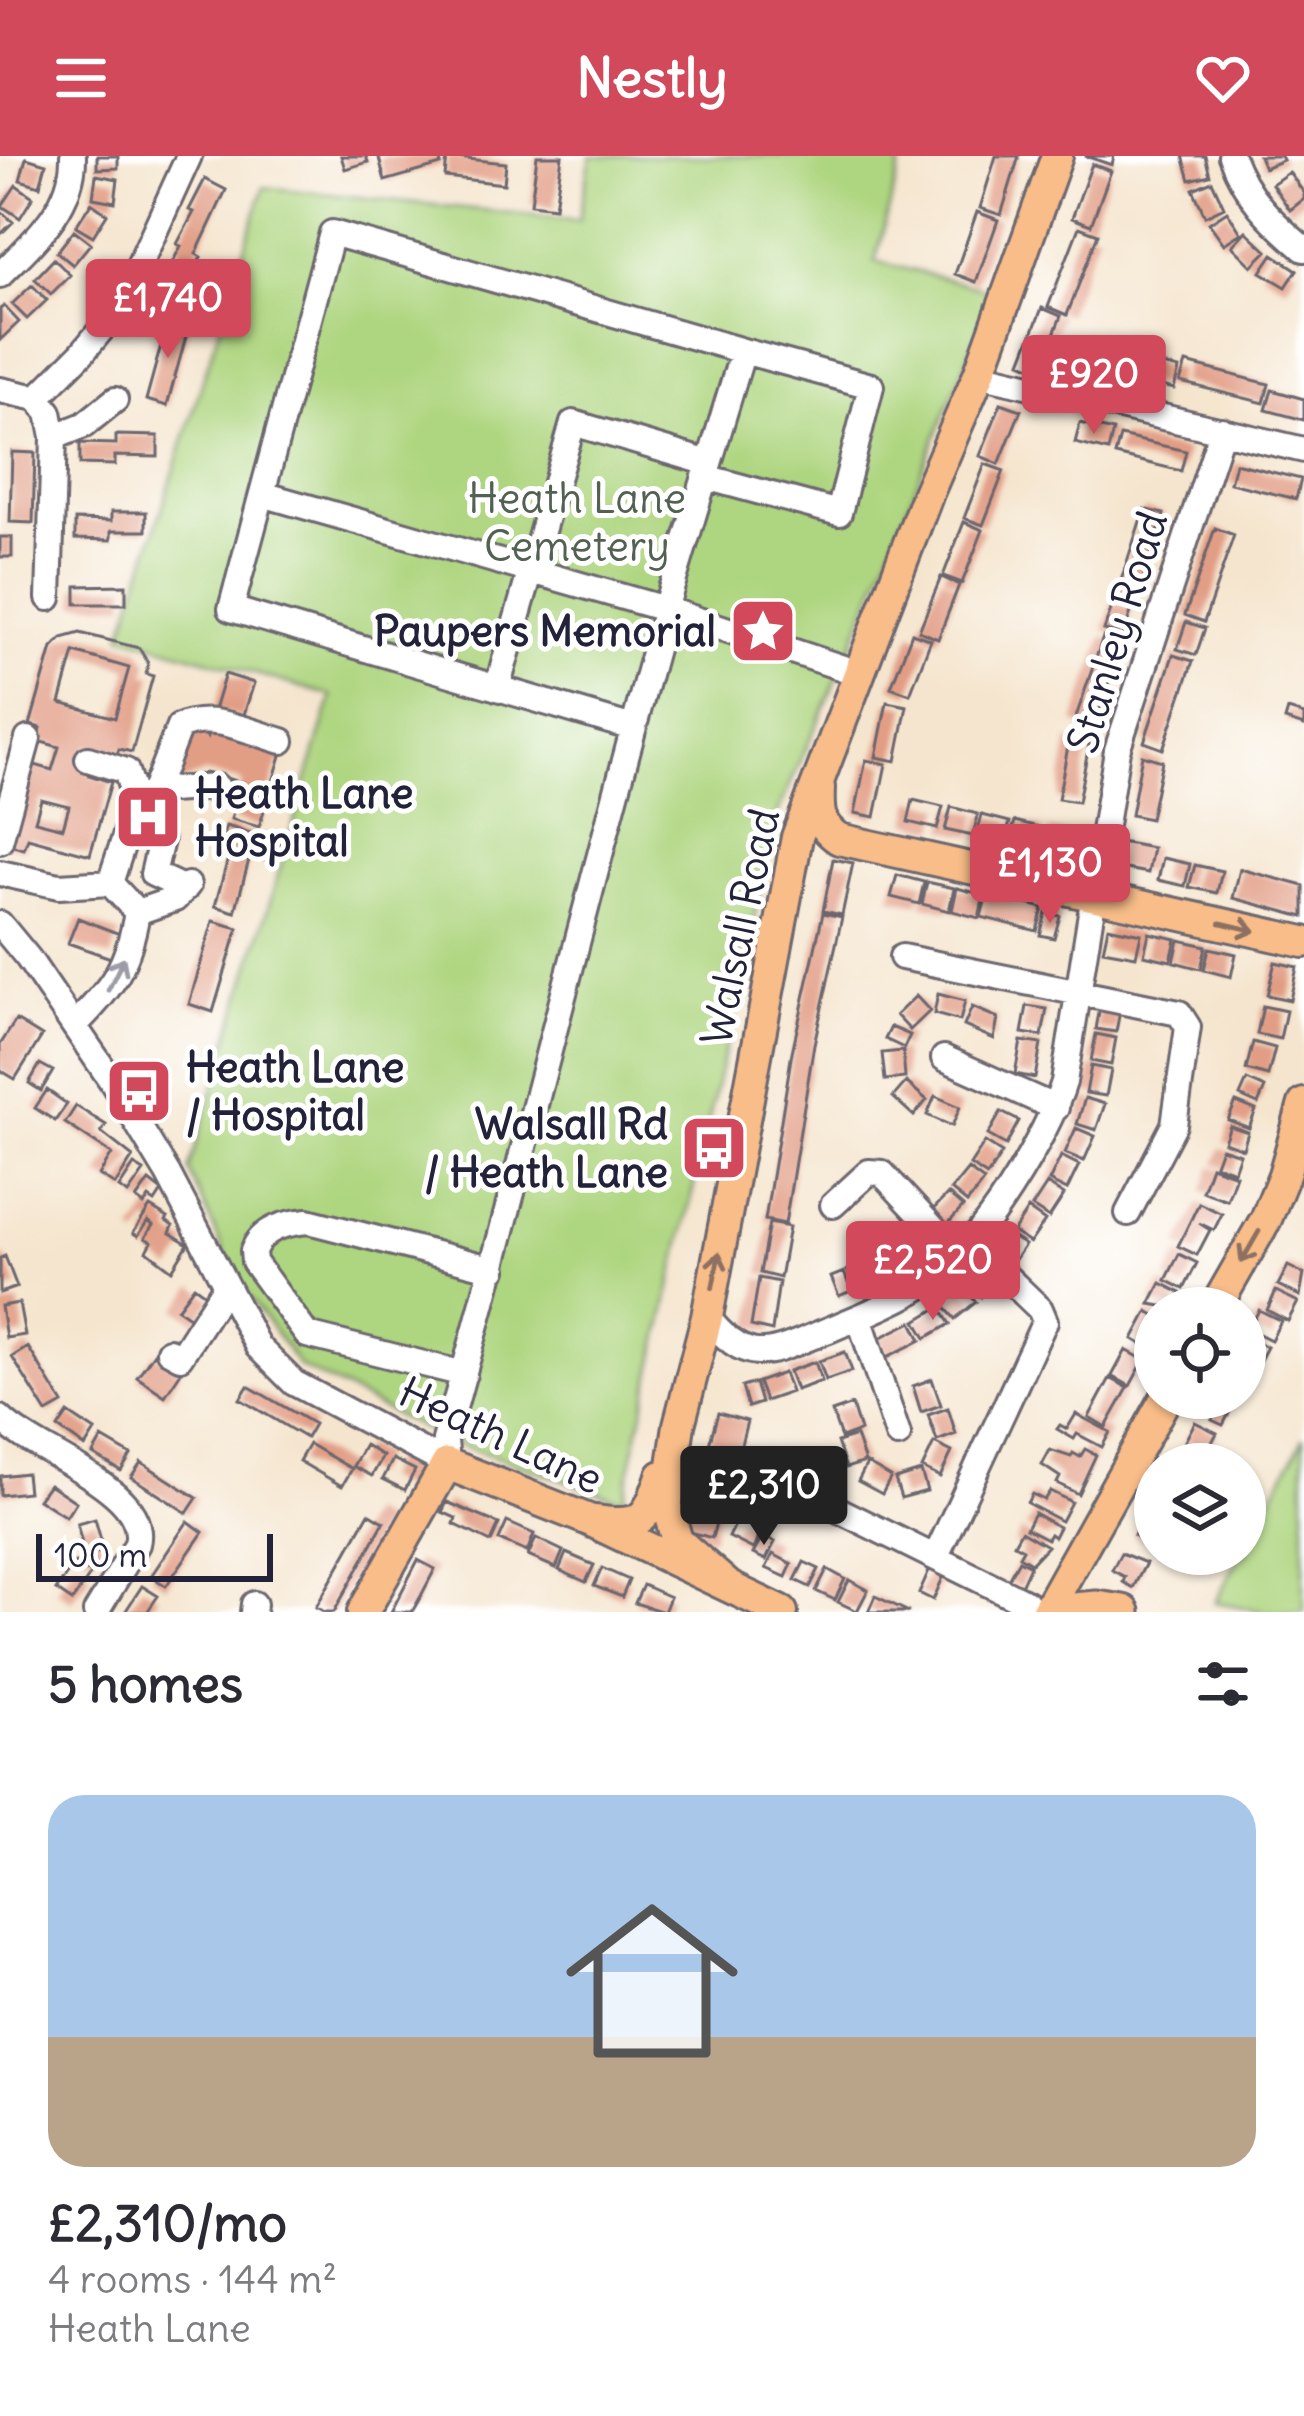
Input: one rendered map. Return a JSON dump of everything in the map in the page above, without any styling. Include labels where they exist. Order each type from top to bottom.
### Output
[{"type":"highway","points":[[1048,1612],[1115,1611]]},
{"type":"main road","name":"Walsall Road","points":[[726,1584],[676,1541],[667,1505],[799,829],[979,374],[1057,156]]},
{"type":"main road","points":[[820,776],[818,813],[824,826],[839,838],[1303,942]]},
{"type":"main road","points":[[786,890],[817,846],[839,838]]},
{"type":"main road","points":[[1227,1287],[1294,1177],[1304,1104]]},
{"type":"main road","points":[[1048,1612],[1154,1419]]},
{"type":"main road","points":[[590,1520],[624,1525],[641,1520],[651,1507],[680,1425]]},
{"type":"main road","points":[[363,1612],[447,1464]]},
{"type":"main road","name":"Heath Lane","points":[[447,1464],[590,1520],[782,1612]]},
{"type":"main road","points":[[1080,1549],[1084,1582],[1115,1611]]},
{"type":"street","points":[[0,275],[56,213],[67,192],[73,156]]},
{"type":"street","points":[[37,398],[120,307],[189,156]]},
{"type":"street","points":[[1231,156],[1242,187],[1304,249]]},
{"type":"street","points":[[497,688],[573,423],[839,513],[872,386],[332,232],[231,609],[497,688],[633,728]]},
{"type":"street","points":[[447,1464],[445,1441],[633,728],[743,351]]},
{"type":"street","points":[[979,374],[1304,450]]},
{"type":"street","points":[[0,389],[37,398],[50,412],[54,437],[49,598]]},
{"type":"street","points":[[54,437],[83,425],[115,400]]},
{"type":"street","name":"Stanley Road","points":[[707,1317],[728,1343],[748,1352],[769,1353],[859,1317],[936,1277],[964,1248],[1028,1161],[1056,1108],[1117,750],[1222,430]]},
{"type":"street","points":[[262,494],[665,609],[859,673]]},
{"type":"street","points":[[110,883],[179,727],[212,721],[282,742]]},
{"type":"street","points":[[0,841],[28,739]]},
{"type":"street","points":[[88,759],[126,771],[145,797]]},
{"type":"street","points":[[145,797],[217,787]]},
{"type":"street","points":[[137,911],[175,898],[187,887],[153,874],[161,840]]},
{"type":"street","points":[[0,873],[59,886],[110,883],[137,911]]},
{"type":"street","points":[[75,1025],[114,986],[137,911]]},
{"type":"street","name":"Heath Lane","points":[[0,924],[75,1025],[168,1174],[258,1347],[294,1383],[447,1464]]},
{"type":"street","points":[[902,957],[1179,1013],[1188,1027],[1174,1125],[1128,1213]]},
{"type":"street","points":[[944,1058],[1056,1108]]},
{"type":"street","points":[[833,1205],[869,1172],[882,1172],[964,1248],[1040,1309],[1045,1321],[936,1556]]},
{"type":"street","points":[[464,1374],[307,1335],[254,1262],[253,1251],[266,1233],[308,1221],[494,1269]]},
{"type":"street","points":[[169,1352],[180,1357],[225,1287]]},
{"type":"street","points":[[859,1317],[898,1435]]},
{"type":"street","points":[[0,1418],[13,1440],[121,1497],[134,1515],[140,1535],[137,1544],[96,1612]]},
{"type":"street","points":[[766,1474],[936,1556],[1027,1604],[1033,1612]]},
{"type":"green space","name":"Heath Lane Cemetery","points":[[591,156],[903,156],[875,261],[994,291],[856,635],[778,813],[623,1500],[445,1440],[299,1366],[234,1275],[189,1170],[332,696],[122,635],[264,187],[579,220]]},
{"type":"green space","points":[[1304,1437],[1304,1612],[1269,1612],[1215,1602],[1230,1575],[1266,1575],[1266,1507]]},
{"type":"building","points":[[97,156],[118,156],[118,168],[97,169]]},
{"type":"building","points":[[341,156],[366,156],[368,162],[345,169]]},
{"type":"building","points":[[439,156],[441,165],[385,181],[379,158]]},
{"type":"building","points":[[537,156],[562,156],[555,207],[531,204]]},
{"type":"building","points":[[996,156],[1019,156],[1001,215],[980,208]]},
{"type":"building","points":[[1085,156],[1114,156],[1112,165]]},
{"type":"building","points":[[1183,156],[1205,156],[1210,175],[1190,180]]},
{"type":"building","points":[[1259,156],[1281,156],[1283,160],[1264,168]]},
{"type":"building","points":[[447,157],[506,163],[504,184],[445,177]]},
{"type":"building","points":[[26,158],[46,164],[40,186],[20,180]]},
{"type":"building","points":[[1092,164],[1111,171],[1091,225],[1072,218]]},
{"type":"building","points":[[1289,172],[1304,193],[1304,199],[1290,210],[1272,184]]},
{"type":"building","points":[[96,175],[118,179],[115,202],[93,198]]},
{"type":"building","points":[[205,179],[226,190],[183,290],[163,280]]},
{"type":"building","points":[[1212,181],[1224,207],[1205,216],[1193,189]]},
{"type":"building","points":[[16,185],[33,197],[20,218],[2,206]]},
{"type":"building","points":[[91,203],[107,214],[93,236],[76,226]]},
{"type":"building","points":[[0,210],[13,222],[0,235]]},
{"type":"building","points":[[1227,211],[1241,233],[1224,244],[1209,223]]},
{"type":"building","points":[[977,212],[998,220],[976,282],[955,274]]},
{"type":"building","points":[[1079,227],[1098,234],[1067,315],[1048,307]]},
{"type":"building","points":[[74,230],[91,243],[73,265],[57,252]]},
{"type":"building","points":[[1246,231],[1267,251],[1252,266],[1232,246]]},
{"type":"building","points":[[1273,254],[1297,270],[1286,287],[1261,272]]},
{"type":"building","points":[[54,259],[70,275],[51,294],[35,279]]},
{"type":"building","points":[[32,285],[47,300],[27,319],[12,304]]},
{"type":"building","points":[[4,306],[19,322],[0,340],[0,309]]},
{"type":"building","points":[[1042,308],[1061,316],[1040,370],[1021,362]]},
{"type":"building","points":[[169,316],[190,322],[167,406],[146,400]]},
{"type":"building","points":[[1095,348],[1179,369],[1174,389],[1090,368]]},
{"type":"building","points":[[1186,363],[1269,384],[1264,403],[1180,382]]},
{"type":"building","points":[[1272,390],[1304,399],[1304,420],[1266,410]]},
{"type":"building","points":[[1001,403],[1021,410],[999,464],[980,456]]},
{"type":"building","points":[[1080,423],[1113,431],[1108,451],[1075,443]]},
{"type":"building","points":[[116,435],[158,436],[158,457],[115,456],[115,465],[80,464],[80,443],[116,444]]},
{"type":"building","points":[[1120,436],[1186,451],[1181,471],[1115,455]]},
{"type":"building","points":[[12,452],[35,453],[33,523],[10,522]]},
{"type":"building","points":[[1235,463],[1301,479],[1296,499],[1230,483]]},
{"type":"building","points":[[985,464],[1004,471],[983,525],[964,518]]},
{"type":"building","points":[[1144,509],[1164,514],[1136,603],[1116,596]]},
{"type":"building","points":[[111,512],[146,512],[146,531],[111,531],[111,540],[75,539],[75,520],[111,521]]},
{"type":"building","points":[[964,522],[983,530],[962,583],[943,576]]},
{"type":"building","points":[[1215,528],[1234,535],[1204,622],[1185,615]]},
{"type":"building","points":[[0,537],[12,537],[12,557],[0,557]]},
{"type":"building","points":[[941,577],[959,585],[938,639],[919,631]]},
{"type":"building","points":[[126,585],[126,604],[76,604],[76,586]]},
{"type":"building","points":[[1113,603],[1132,609],[1123,636],[1104,630]]},
{"type":"building","points":[[1186,622],[1205,628],[1196,655],[1177,649]]},
{"type":"building","points":[[80,633],[139,648],[148,663],[146,674],[153,676],[132,752],[119,749],[117,754],[87,746],[82,763],[92,766],[89,775],[111,782],[90,855],[28,838],[24,849],[5,844],[28,763],[52,770],[59,747],[38,741],[41,728],[30,725],[52,648],[62,638]],"holes":[[[74,652],[129,668],[115,718],[60,703]],[[41,799],[69,806],[63,828],[35,821]]]},
{"type":"building","points":[[912,633],[931,640],[910,694],[891,687]]},
{"type":"building","points":[[1103,637],[1122,643],[1093,730],[1074,723]]},
{"type":"building","points":[[1173,655],[1193,661],[1163,749],[1144,742]]},
{"type":"building","points":[[225,674],[254,683],[243,718],[214,710]]},
{"type":"building","points":[[887,702],[907,706],[896,761],[876,757]]},
{"type":"building","points":[[1288,710],[1304,715],[1304,726],[1285,720]]},
{"type":"building","points":[[199,725],[207,737],[209,729],[283,749],[259,827],[231,819],[242,782],[205,773],[178,784],[172,774],[185,734]]},
{"type":"building","points":[[1069,741],[1089,744],[1078,802],[1058,799]]},
{"type":"building","points":[[1142,755],[1162,761],[1150,819],[1131,815]]},
{"type":"building","points":[[866,760],[886,764],[875,817],[855,813]]},
{"type":"building","points":[[913,800],[943,807],[937,829],[908,822]]},
{"type":"building","points":[[951,807],[978,814],[973,836],[945,830]]},
{"type":"building","points":[[982,815],[1010,822],[1004,845],[976,838]]},
{"type":"building","points":[[1015,821],[1043,828],[1038,851],[1009,844]]},
{"type":"building","points":[[226,826],[282,842],[276,863],[250,856],[235,912],[215,906],[230,851],[219,848]]},
{"type":"building","points":[[1050,829],[1083,837],[1077,862],[1044,853]]},
{"type":"building","points":[[1120,842],[1153,848],[1148,873],[1115,867]]},
{"type":"building","points":[[1163,858],[1190,864],[1185,886],[1158,880]]},
{"type":"building","points":[[833,859],[853,863],[842,915],[823,911]]},
{"type":"building","points":[[1195,865],[1222,871],[1217,893],[1189,887]]},
{"type":"building","points":[[1240,869],[1304,886],[1304,917],[1233,898]]},
{"type":"building","points":[[897,875],[924,882],[919,904],[891,897]]},
{"type":"building","points":[[927,882],[954,888],[949,911],[922,904]]},
{"type":"building","points":[[957,888],[984,895],[979,918],[952,911]]},
{"type":"building","points":[[987,894],[1043,908],[1037,931],[981,917]]},
{"type":"building","points":[[823,913],[842,917],[814,1044],[785,1224],[765,1220],[792,1052]]},
{"type":"building","points":[[1046,913],[1060,916],[1054,938],[1040,935]]},
{"type":"building","points":[[78,918],[120,934],[111,958],[68,943]]},
{"type":"building","points":[[213,921],[238,928],[213,1012],[189,1004]]},
{"type":"building","points":[[1108,927],[1141,934],[1136,956],[1103,950]]},
{"type":"building","points":[[1149,933],[1176,939],[1171,961],[1144,955]]},
{"type":"building","points":[[1179,940],[1206,946],[1201,969],[1174,962]]},
{"type":"building","points":[[1209,948],[1236,954],[1231,977],[1204,970]]},
{"type":"building","points":[[1275,962],[1297,967],[1290,1000],[1267,995]]},
{"type":"building","points":[[938,994],[965,1001],[960,1021],[934,1014]]},
{"type":"building","points":[[916,996],[930,1011],[910,1030],[896,1015]]},
{"type":"building","points":[[1101,1002],[1121,1005],[1116,1032],[1096,1029]]},
{"type":"building","points":[[1027,1006],[1047,1009],[1042,1036],[1022,1033]]},
{"type":"building","points":[[1263,1006],[1286,1011],[1280,1039],[1257,1034]]},
{"type":"building","points":[[972,1007],[998,1018],[994,1039],[964,1026]]},
{"type":"building","points":[[16,1020],[42,1036],[15,1079],[0,1070],[0,1045]]},
{"type":"building","points":[[891,1027],[910,1035],[904,1048],[885,1039]]},
{"type":"building","points":[[1096,1034],[1116,1038],[1111,1065],[1091,1061]]},
{"type":"building","points":[[1021,1041],[1041,1044],[1035,1078],[1015,1074]]},
{"type":"building","points":[[1253,1042],[1275,1048],[1268,1076],[1246,1070]]},
{"type":"building","points":[[903,1051],[905,1078],[885,1080],[882,1053]]},
{"type":"building","points":[[40,1064],[53,1071],[41,1091],[29,1083]]},
{"type":"building","points":[[1091,1066],[1111,1070],[1106,1096],[1086,1093]]},
{"type":"building","points":[[1247,1080],[1265,1088],[1258,1104],[1240,1096]]},
{"type":"building","points":[[906,1082],[927,1100],[914,1116],[893,1097]]},
{"type":"building","points":[[47,1090],[67,1104],[55,1121],[35,1108]]},
{"type":"building","points":[[935,1096],[960,1107],[952,1126],[927,1115]]},
{"type":"building","points":[[1085,1098],[1105,1104],[1096,1130],[1077,1124]]},
{"type":"building","points":[[1236,1102],[1256,1110],[1249,1128],[1228,1120]]},
{"type":"building","points":[[76,1106],[106,1125],[101,1132],[133,1157],[115,1185],[99,1175],[112,1154],[65,1123]]},
{"type":"building","points":[[1001,1112],[1019,1121],[1006,1145],[988,1135]]},
{"type":"building","points":[[1230,1126],[1248,1132],[1243,1149],[1224,1142]]},
{"type":"building","points":[[1076,1128],[1095,1136],[1084,1161],[1065,1153]]},
{"type":"building","points":[[985,1142],[1002,1153],[987,1176],[970,1165]]},
{"type":"building","points":[[1221,1148],[1240,1154],[1234,1171],[1215,1164]]},
{"type":"building","points":[[1061,1156],[1079,1165],[1067,1190],[1049,1181]]},
{"type":"building","points":[[134,1165],[144,1171],[128,1194],[119,1188]]},
{"type":"building","points":[[1211,1166],[1236,1175],[1227,1200],[1202,1191]]},
{"type":"building","points":[[968,1169],[984,1181],[967,1203],[951,1190]]},
{"type":"building","points":[[149,1181],[162,1191],[155,1202],[149,1198],[144,1205],[136,1199]]},
{"type":"building","points":[[1047,1184],[1064,1195],[1049,1218],[1032,1207]]},
{"type":"building","points":[[948,1194],[963,1207],[945,1227],[929,1214]]},
{"type":"building","points":[[1199,1203],[1222,1214],[1214,1230],[1199,1223],[1210,1230],[1197,1255],[1178,1246]]},
{"type":"building","points":[[150,1207],[168,1218],[173,1226],[170,1233],[188,1244],[172,1270],[147,1251],[152,1242],[145,1238],[153,1225],[148,1221],[138,1236],[133,1233]]},
{"type":"building","points":[[1028,1209],[1045,1221],[1030,1243],[1013,1232]]},
{"type":"building","points":[[922,1222],[935,1238],[913,1255],[900,1239]]},
{"type":"building","points":[[769,1223],[789,1227],[780,1278],[760,1273]]},
{"type":"building","points":[[1008,1234],[1025,1245],[1009,1268],[992,1256]]},
{"type":"building","points":[[900,1242],[910,1260],[886,1273],[876,1255]]},
{"type":"building","points":[[1179,1254],[1197,1263],[1185,1287],[1166,1280]]},
{"type":"building","points":[[5,1256],[17,1287],[0,1293],[0,1258]]},
{"type":"building","points":[[873,1259],[881,1278],[856,1289],[847,1270]]},
{"type":"building","points":[[986,1263],[1001,1277],[981,1297],[967,1283]]},
{"type":"building","points":[[1288,1266],[1304,1274],[1300,1296],[1278,1285]]},
{"type":"building","points":[[844,1272],[851,1291],[839,1296],[831,1277]]},
{"type":"building","points":[[759,1278],[779,1282],[772,1331],[751,1326]]},
{"type":"building","points":[[194,1286],[212,1299],[196,1322],[177,1309]]},
{"type":"building","points":[[963,1286],[976,1302],[955,1319],[942,1304]]},
{"type":"building","points":[[1276,1291],[1298,1302],[1288,1321],[1267,1310]]},
{"type":"building","points":[[19,1303],[25,1335],[6,1338],[1,1306]]},
{"type":"building","points":[[939,1307],[950,1324],[926,1338],[916,1321]]},
{"type":"building","points":[[1266,1314],[1281,1321],[1271,1340],[1266,1338]]},
{"type":"building","points":[[912,1322],[921,1340],[887,1357],[878,1339]]},
{"type":"building","points":[[28,1347],[63,1404],[47,1413],[12,1357]]},
{"type":"building","points":[[1126,1350],[1134,1354],[1130,1386],[1112,1376]]},
{"type":"building","points":[[845,1352],[852,1371],[826,1380],[819,1361]]},
{"type":"building","points":[[154,1353],[181,1372],[165,1396],[137,1377]]},
{"type":"building","points":[[815,1362],[822,1381],[796,1390],[789,1371]]},
{"type":"building","points":[[784,1373],[791,1392],[765,1401],[758,1382]]},
{"type":"building","points":[[1110,1378],[1128,1388],[1106,1427],[1089,1417]]},
{"type":"building","points":[[932,1379],[941,1405],[921,1412],[913,1386]]},
{"type":"building","points":[[755,1383],[761,1403],[748,1407],[742,1387]]},
{"type":"building","points":[[248,1386],[314,1424],[306,1438],[240,1399]]},
{"type":"building","points":[[852,1405],[860,1431],[841,1438],[832,1412]]},
{"type":"building","points":[[948,1408],[956,1434],[937,1441],[928,1415]]},
{"type":"building","points":[[68,1413],[95,1431],[85,1447],[58,1428]]},
{"type":"building","points":[[718,1413],[747,1421],[738,1456],[708,1448]]},
{"type":"building","points":[[1076,1414],[1110,1432],[1102,1447],[1057,1429],[1060,1425],[1067,1429]]},
{"type":"building","points":[[1195,1422],[1217,1433],[1212,1443],[1185,1441]]},
{"type":"building","points":[[856,1436],[865,1462],[846,1468],[837,1442]]},
{"type":"building","points":[[102,1438],[131,1455],[121,1471],[93,1454]]},
{"type":"building","points":[[934,1443],[952,1452],[940,1477],[922,1468]]},
{"type":"building","points":[[309,1444],[352,1469],[342,1486],[299,1461]]},
{"type":"building","points":[[365,1445],[383,1456],[372,1476],[353,1466]]},
{"type":"building","points":[[1085,1449],[1096,1455],[1078,1494],[1057,1483],[1060,1477],[1042,1465],[1050,1450],[1080,1457]]},
{"type":"building","points":[[706,1453],[735,1461],[725,1496],[696,1488]]},
{"type":"building","points":[[393,1459],[415,1470],[405,1490],[383,1479]]},
{"type":"building","points":[[141,1462],[197,1498],[187,1513],[131,1477]]},
{"type":"building","points":[[867,1463],[891,1477],[882,1494],[858,1481]]},
{"type":"building","points":[[921,1471],[927,1491],[901,1498],[895,1479]]},
{"type":"building","points":[[26,1473],[28,1492],[0,1495],[0,1476]]},
{"type":"building","points":[[49,1484],[76,1502],[66,1517],[38,1499]]},
{"type":"building","points":[[1050,1491],[1071,1502],[1061,1521],[1027,1503],[1032,1494],[1044,1500]]},
{"type":"building","points":[[692,1496],[721,1504],[712,1538],[683,1530]]},
{"type":"building","points":[[447,1502],[499,1524],[491,1542],[454,1524],[456,1518],[442,1512]]},
{"type":"building","points":[[369,1513],[384,1522],[334,1612],[325,1612],[316,1607]]},
{"type":"building","points":[[1034,1513],[1059,1527],[1054,1537],[1050,1534],[1047,1539],[1026,1528]]},
{"type":"building","points":[[738,1518],[762,1531],[753,1549],[729,1537]]},
{"type":"building","points":[[95,1519],[104,1551],[85,1556],[77,1524]]},
{"type":"building","points":[[188,1521],[203,1532],[166,1586],[151,1576]]},
{"type":"building","points":[[507,1522],[534,1534],[527,1552],[499,1540]]},
{"type":"building","points":[[1021,1531],[1047,1546],[1031,1563],[1019,1556],[1023,1549],[1014,1544]]},
{"type":"building","points":[[763,1536],[775,1542],[766,1560],[753,1554]]},
{"type":"building","points":[[536,1538],[563,1551],[556,1568],[528,1556]]},
{"type":"building","points":[[566,1553],[594,1565],[586,1582],[559,1570]]},
{"type":"building","points":[[1121,1553],[1134,1558],[1134,1575],[1140,1575],[1133,1588],[1112,1570]]},
{"type":"building","points":[[773,1554],[792,1564],[786,1577],[766,1568]]},
{"type":"building","points":[[418,1560],[435,1569],[421,1596],[412,1612],[391,1612]]},
{"type":"building","points":[[1019,1560],[1030,1566],[1020,1588],[1007,1581]]},
{"type":"building","points":[[804,1562],[819,1569],[810,1587],[795,1580]]},
{"type":"building","points":[[75,1563],[91,1574],[72,1601],[56,1590]]},
{"type":"building","points":[[931,1566],[945,1573],[933,1600],[919,1593]]},
{"type":"building","points":[[602,1568],[629,1580],[622,1597],[594,1586]]},
{"type":"building","points":[[827,1569],[845,1579],[835,1600],[816,1591]]},
{"type":"building","points":[[849,1580],[868,1590],[857,1611],[838,1602]]},
{"type":"building","points":[[643,1585],[670,1597],[664,1612],[635,1603]]},
{"type":"building","points":[[142,1586],[158,1596],[147,1612],[125,1612]]},
{"type":"building","points":[[875,1596],[909,1612],[868,1612]]},
{"type":"place","name":"Paupers Memorial","points":[[763,631]]},
{"type":"place","name":"Heath Lane Hospital","points":[[148,817]]},
{"type":"place","name":"Heath Lane / Hospital","points":[[139,1091]]},
{"type":"place","name":"Walsall Rd / Heath Lane","points":[[714,1148]]}]
